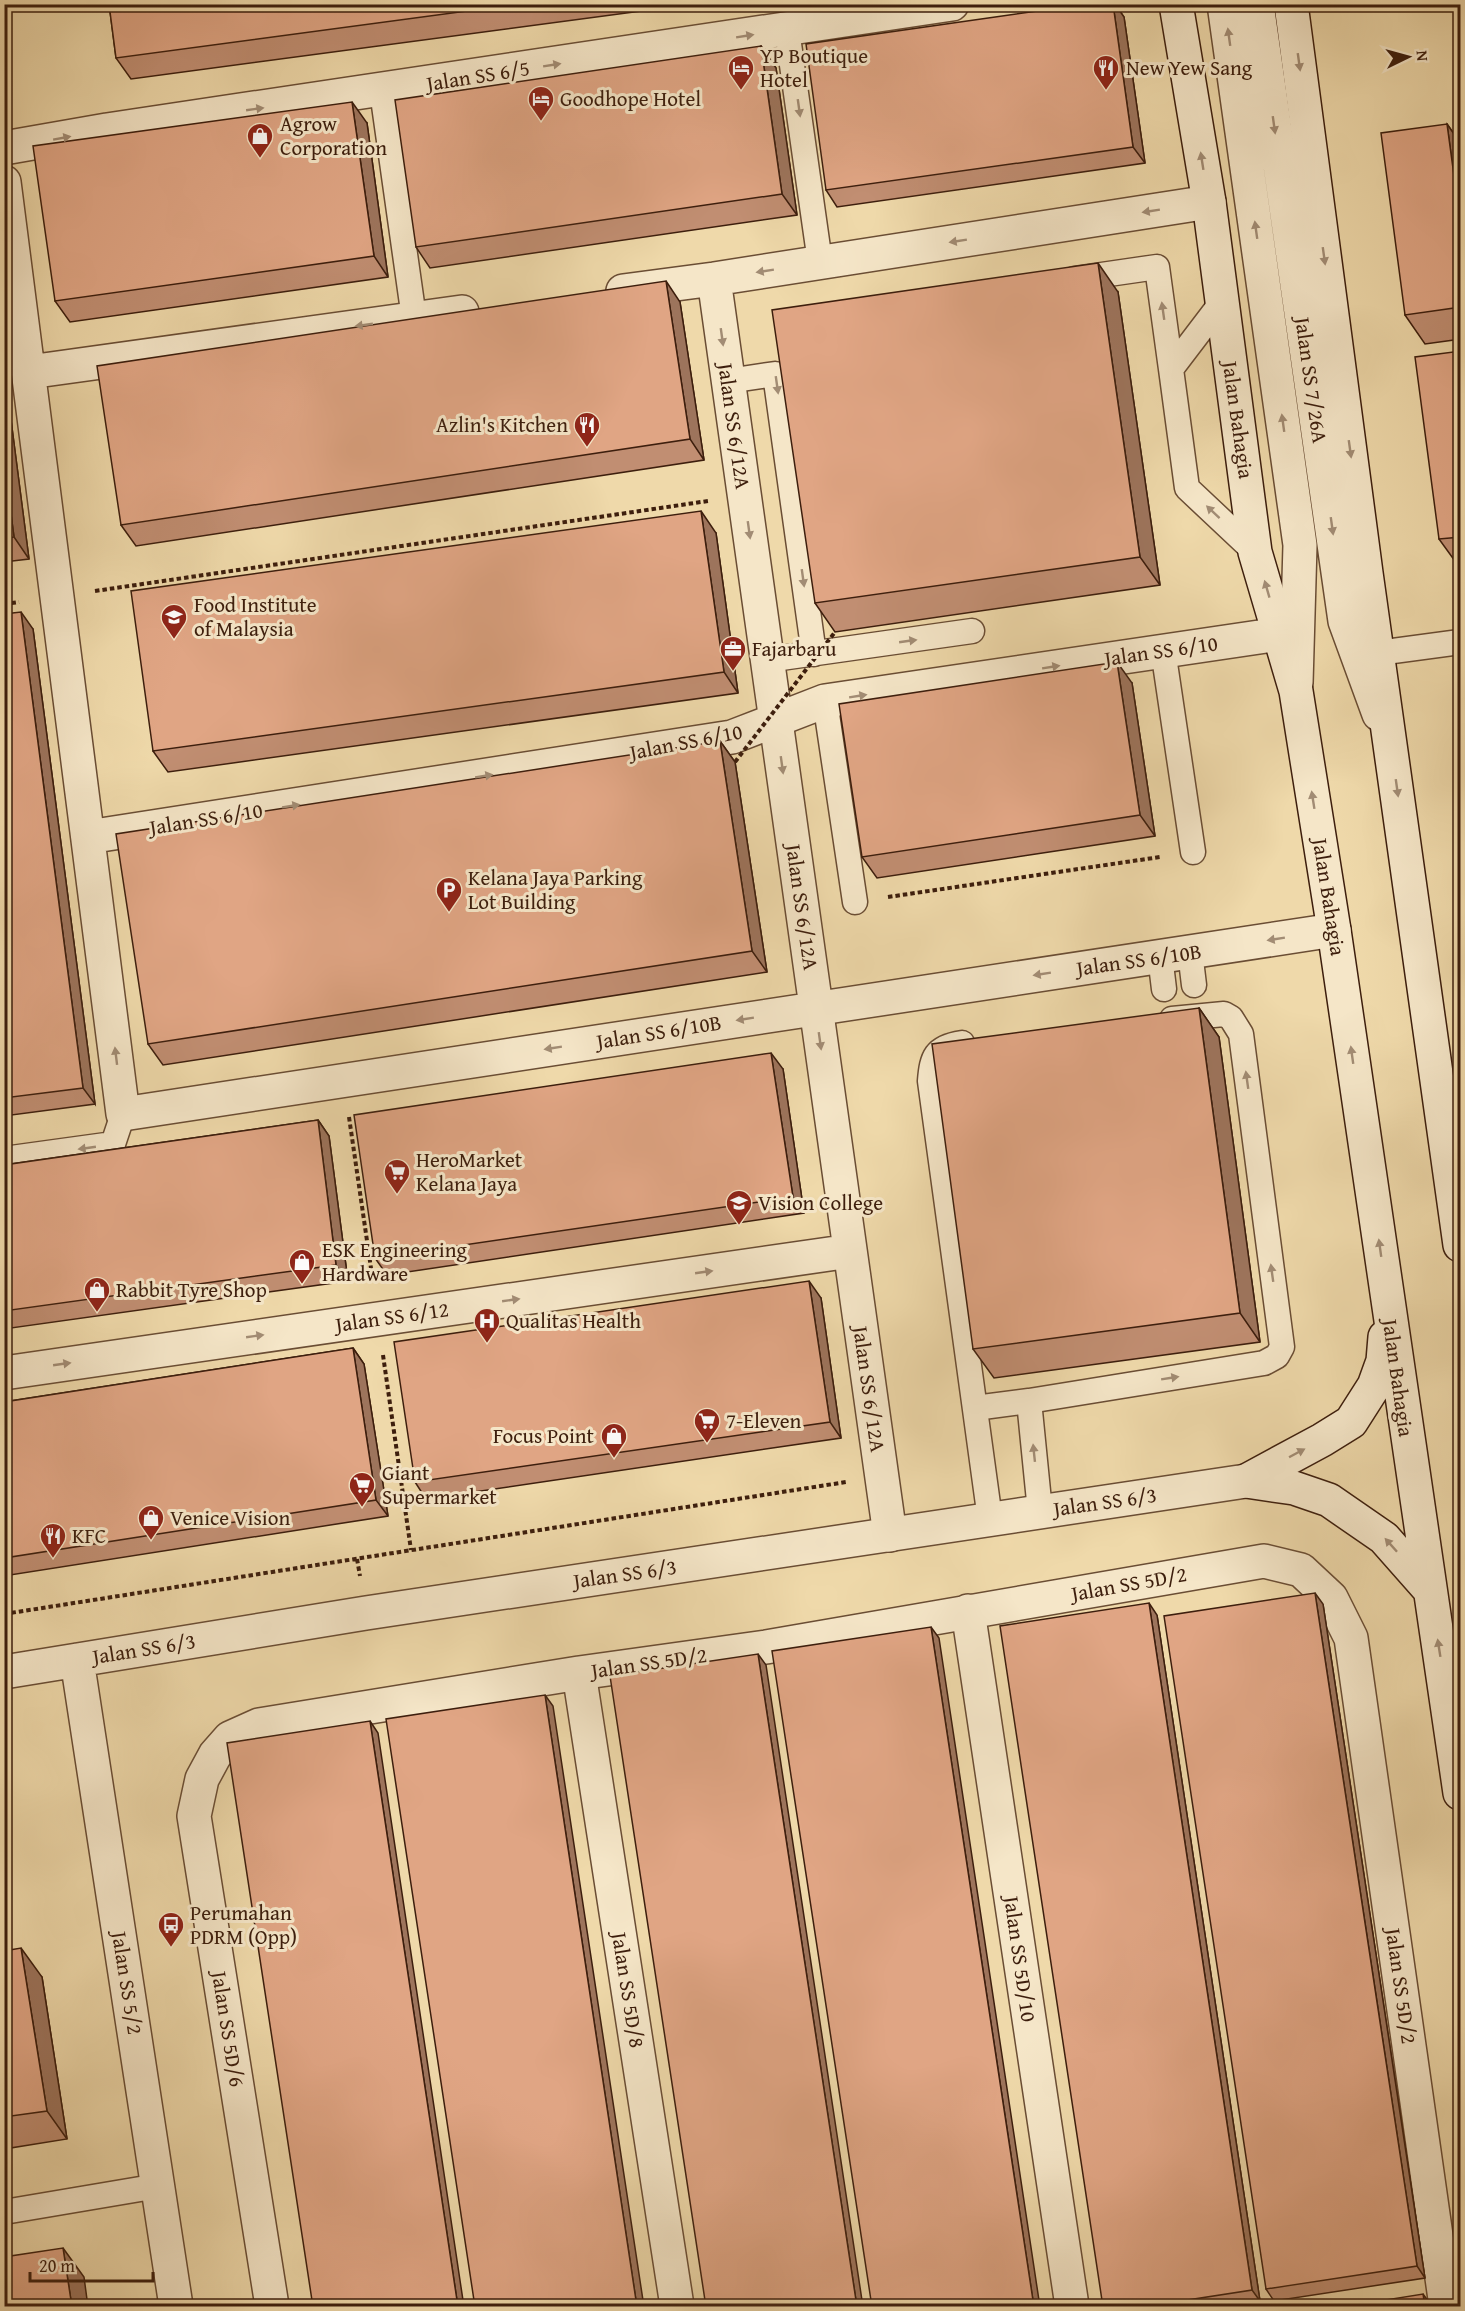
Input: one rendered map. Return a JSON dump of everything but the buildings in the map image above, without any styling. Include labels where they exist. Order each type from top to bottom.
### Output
[{"type":"street","name":"Jalan SS 6/5","points":[[4,148],[107,130],[382,91],[952,4]]},
{"type":"street","name":"Jalan Bahagia","points":[[1176,4],[1209,202],[1256,552],[1296,690],[1334,930],[1429,1589],[1461,1793]]},
{"type":"street","name":"Jalan SS 7/26A","points":[[1224,4],[1300,544],[1296,690]]},
{"type":"street","name":"Jalan SS 7/26A","points":[[1257,4],[1345,621],[1391,748]]},
{"type":"street","points":[[1291,4],[1391,748],[1457,1190],[1461,1245]]},
{"type":"street","points":[[4,182],[123,1114]]},
{"type":"street","points":[[599,294],[714,279],[1209,202]]},
{"type":"street","name":"Jalan SS 6/12A","points":[[714,279],[890,1535]]},
{"type":"street","points":[[29,372],[495,308]]},
{"type":"street","name":"Jalan SS 6/10","points":[[88,837],[732,737],[825,701],[1280,634]]},
{"type":"street","name":"Jalan SS 6/10B","points":[[123,1114],[1334,930]]},
{"type":"street","name":"Jalan SS 6/12","points":[[4,1373],[850,1251]]},
{"type":"street","points":[[1246,1481],[1351,1422],[1374,1386],[1383,1361],[1388,1306]]},
{"type":"street","points":[[1246,1481],[1294,1488],[1329,1500],[1384,1538],[1429,1589]]},
{"type":"street","name":"Jalan SS 6/3","points":[[4,1672],[366,1612],[1246,1481]]},
{"type":"street","name":"Jalan SS 5D/2","points":[[215,1755],[230,1738],[259,1725],[579,1673],[766,1647],[1264,1561],[1301,1570],[1331,1598],[1351,1638],[1438,2301]]},
{"type":"street","name":"Jalan SS 5D/10","points":[[968,1611],[1072,2307]]},
{"type":"street","name":"Jalan SS 5/2","points":[[77,1660],[176,2307]]},
{"type":"street","name":"Jalan SS 5D/8","points":[[579,1673],[677,2307]]},
{"type":"street","name":"Jalan SS 5D/6","points":[[215,1755],[202,1779],[194,1816],[272,2307]]},
{"type":"lane","points":[[787,30],[820,261]]},
{"type":"lane","points":[[382,91],[414,318]]},
{"type":"lane","points":[[1055,281],[1157,267],[1187,488],[1256,552]]},
{"type":"lane","points":[[1172,369],[1222,302]]},
{"type":"lane","points":[[728,381],[775,374],[814,654]]},
{"type":"lane","points":[[767,660],[972,631]]},
{"type":"lane","points":[[1378,653],[1461,642]]},
{"type":"lane","points":[[1163,650],[1193,852]]},
{"type":"lane","points":[[825,701],[855,902]]},
{"type":"lane","points":[[1175,954],[1194,985]]},
{"type":"lane","points":[[1164,989],[1175,954]]},
{"type":"lane","points":[[975,1408],[1264,1363],[1277,1356],[1281,1347],[1240,1034],[1231,1018],[1224,1014],[1154,1021]]},
{"type":"lane","points":[[980,1041],[957,1044],[935,1054],[930,1081],[990,1519]]},
{"type":"lane","points":[[4,1159],[113,1144],[123,1114]]},
{"type":"lane","points":[[1029,1401],[1040,1511]]},
{"type":"lane","points":[[4,2212],[158,2186]]},
{"type":"path","points":[[158,581],[744,495]]},
{"type":"path","points":[[735,762],[835,632]]},
{"type":"path","points":[[855,902],[1193,852]]},
{"type":"path","points":[[4,1614],[881,1477]]},
{"type":"place","name":"YP Boutique Hotel","points":[[741,91]]},
{"type":"place","name":"New Yew Sang","points":[[1106,91]]},
{"type":"place","name":"Goodhope Hotel","points":[[541,122]]},
{"type":"place","name":"Agrow Corporation","points":[[260,159]]},
{"type":"place","name":"Azlin's Kitchen","points":[[587,448]]},
{"type":"place","name":"Food Institute of Malaysia","points":[[174,640]]},
{"type":"place","name":"Fajarbaru","points":[[733,672]]},
{"type":"place","name":"Kelana Jaya Parking Lot Building","points":[[449,913]]},
{"type":"place","name":"HeroMarket Kelana Jaya","points":[[397,1195]]},
{"type":"place","name":"Vision College","points":[[739,1226]]},
{"type":"place","name":"ESK Engineering Hardware","points":[[302,1285]]},
{"type":"place","name":"Rabbit Tyre Shop","points":[[97,1313]]},
{"type":"place","name":"Qualitas Health","points":[[487,1344]]},
{"type":"place","name":"7-Eleven","points":[[707,1444]]},
{"type":"place","name":"Focus Point","points":[[614,1459]]},
{"type":"place","name":"Giant Supermarket","points":[[362,1508]]},
{"type":"place","name":"Venice Vision","points":[[151,1541]]},
{"type":"place","name":"KFC","points":[[53,1559]]},
{"type":"place","name":"Perumahan PDRM (Opp)","points":[[171,1948]]}]
